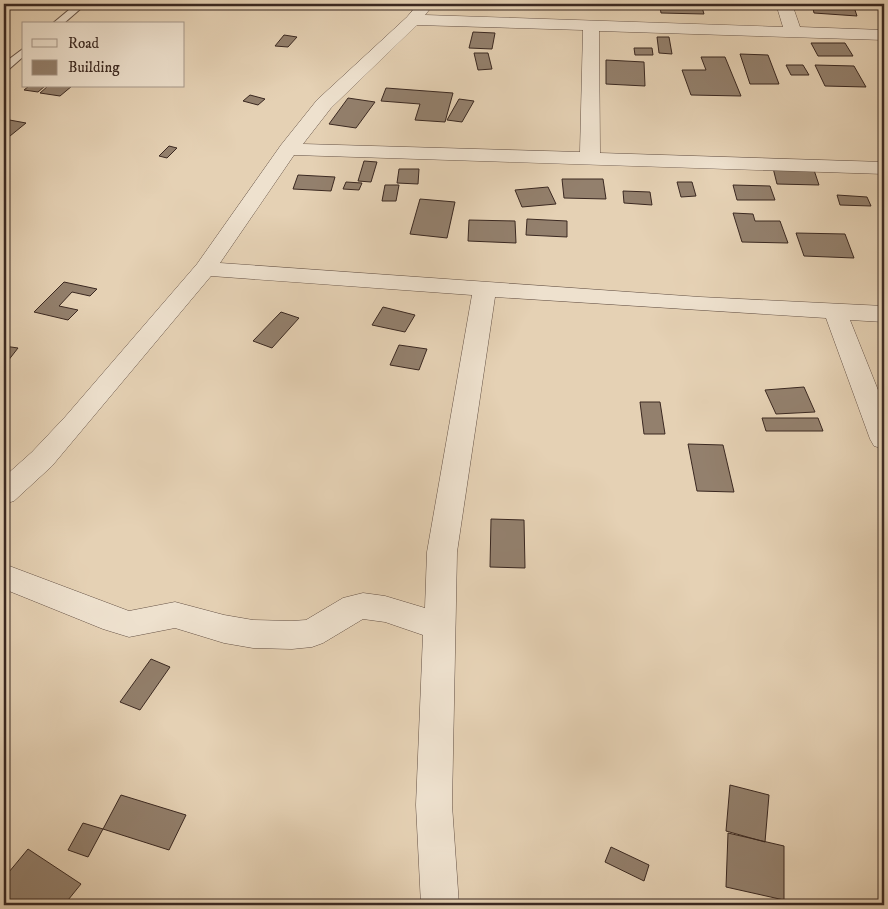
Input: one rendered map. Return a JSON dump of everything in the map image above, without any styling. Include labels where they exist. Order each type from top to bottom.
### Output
[{"type":"street","points":[[784,4],[793,32]]},
{"type":"street","points":[[616,9],[618,26]]},
{"type":"street","points":[[4,493],[42,459],[74,424],[205,269],[288,149],[324,104],[420,12],[591,26],[884,35]]},
{"type":"street","points":[[590,160],[591,26]]},
{"type":"street","points":[[288,149],[884,168]]},
{"type":"street","points":[[205,269],[884,314]]},
{"type":"street","points":[[440,905],[434,805],[442,552],[485,289]]},
{"type":"street","points":[[835,311],[884,439]]},
{"type":"street","points":[[4,576],[128,624],[175,615],[224,629],[253,634],[292,635],[312,633],[354,607],[362,605],[440,627]]},
{"type":"lane","points":[[59,22],[81,4]]},
{"type":"lane","points":[[4,68],[22,53]]},
{"type":"building","points":[[685,4],[701,4],[704,14],[661,13],[660,7],[686,8]]},
{"type":"building","points":[[812,4],[854,7],[857,16],[814,13]]},
{"type":"building","points":[[473,32],[495,33],[492,49],[469,48]]},
{"type":"building","points":[[284,35],[297,37],[288,47],[275,46]]},
{"type":"building","points":[[657,37],[669,37],[672,54],[659,53]]},
{"type":"building","points":[[811,43],[845,43],[853,56],[818,56]]},
{"type":"building","points":[[634,48],[652,48],[653,55],[635,55]]},
{"type":"building","points":[[474,53],[488,53],[492,69],[478,70]]},
{"type":"building","points":[[740,54],[768,55],[779,84],[750,84]]},
{"type":"building","points":[[701,57],[725,57],[741,96],[691,95],[682,70],[706,70]]},
{"type":"building","points":[[606,60],[644,62],[645,86],[606,84]]},
{"type":"building","points":[[786,65],[803,65],[809,75],[791,75]]},
{"type":"building","points":[[815,65],[854,66],[866,87],[825,86]]},
{"type":"building","points":[[26,88],[43,88],[38,92],[24,90]]},
{"type":"building","points":[[46,88],[70,88],[60,96],[40,93]]},
{"type":"building","points":[[386,88],[453,93],[445,122],[415,120],[420,104],[381,101]]},
{"type":"building","points":[[250,95],[265,99],[258,105],[243,101]]},
{"type":"building","points":[[348,98],[375,102],[356,128],[329,124]]},
{"type":"building","points":[[459,99],[474,101],[462,122],[447,120]]},
{"type":"building","points":[[4,119],[26,123],[10,136],[4,135]]},
{"type":"building","points":[[169,146],[177,148],[167,158],[159,156]]},
{"type":"building","points":[[364,161],[377,162],[371,182],[358,181]]},
{"type":"building","points":[[773,168],[814,170],[819,185],[777,184]]},
{"type":"building","points":[[399,169],[419,169],[418,184],[397,183]]},
{"type":"building","points":[[298,175],[335,177],[331,191],[293,189]]},
{"type":"building","points":[[562,179],[603,179],[606,199],[564,198]]},
{"type":"building","points":[[346,182],[362,183],[359,190],[343,189]]},
{"type":"building","points":[[677,182],[692,182],[696,196],[681,197]]},
{"type":"building","points":[[385,185],[399,185],[396,201],[382,201]]},
{"type":"building","points":[[733,185],[770,186],[775,200],[737,200]]},
{"type":"building","points":[[548,187],[556,204],[522,207],[515,190]]},
{"type":"building","points":[[623,191],[650,192],[652,205],[624,203]]},
{"type":"building","points":[[837,195],[867,197],[871,206],[840,205]]},
{"type":"building","points":[[420,199],[455,202],[447,238],[410,234]]},
{"type":"building","points":[[733,213],[753,214],[755,221],[780,221],[788,243],[742,242]]},
{"type":"building","points":[[527,219],[567,221],[567,237],[526,235]]},
{"type":"building","points":[[469,220],[515,221],[516,243],[468,241]]},
{"type":"building","points":[[796,233],[845,234],[854,258],[804,256]]},
{"type":"building","points":[[64,282],[97,289],[90,296],[72,292],[59,306],[78,310],[68,320],[34,312]]},
{"type":"building","points":[[383,307],[415,315],[405,332],[372,325]]},
{"type":"building","points":[[281,312],[299,318],[272,348],[253,341]]},
{"type":"building","points":[[399,345],[427,349],[419,370],[390,365]]},
{"type":"building","points":[[4,346],[18,348],[4,366]]},
{"type":"building","points":[[804,387],[815,412],[776,414],[765,390]]},
{"type":"building","points":[[640,402],[660,402],[665,434],[644,434]]},
{"type":"building","points":[[762,418],[818,418],[823,431],[766,431]]},
{"type":"building","points":[[688,444],[723,445],[734,492],[697,491]]},
{"type":"building","points":[[491,519],[524,520],[525,568],[490,567]]},
{"type":"building","points":[[151,659],[170,667],[140,710],[120,702]]},
{"type":"building","points":[[730,785],[769,795],[765,842],[726,831]]},
{"type":"building","points":[[121,795],[186,815],[169,850],[103,829]]},
{"type":"building","points":[[83,823],[103,829],[88,857],[68,850]]},
{"type":"building","points":[[728,833],[784,846],[784,900],[726,887]]},
{"type":"building","points":[[611,847],[649,865],[644,881],[605,862]]},
{"type":"building","points":[[28,849],[81,884],[64,905],[4,905],[4,878]]}]
